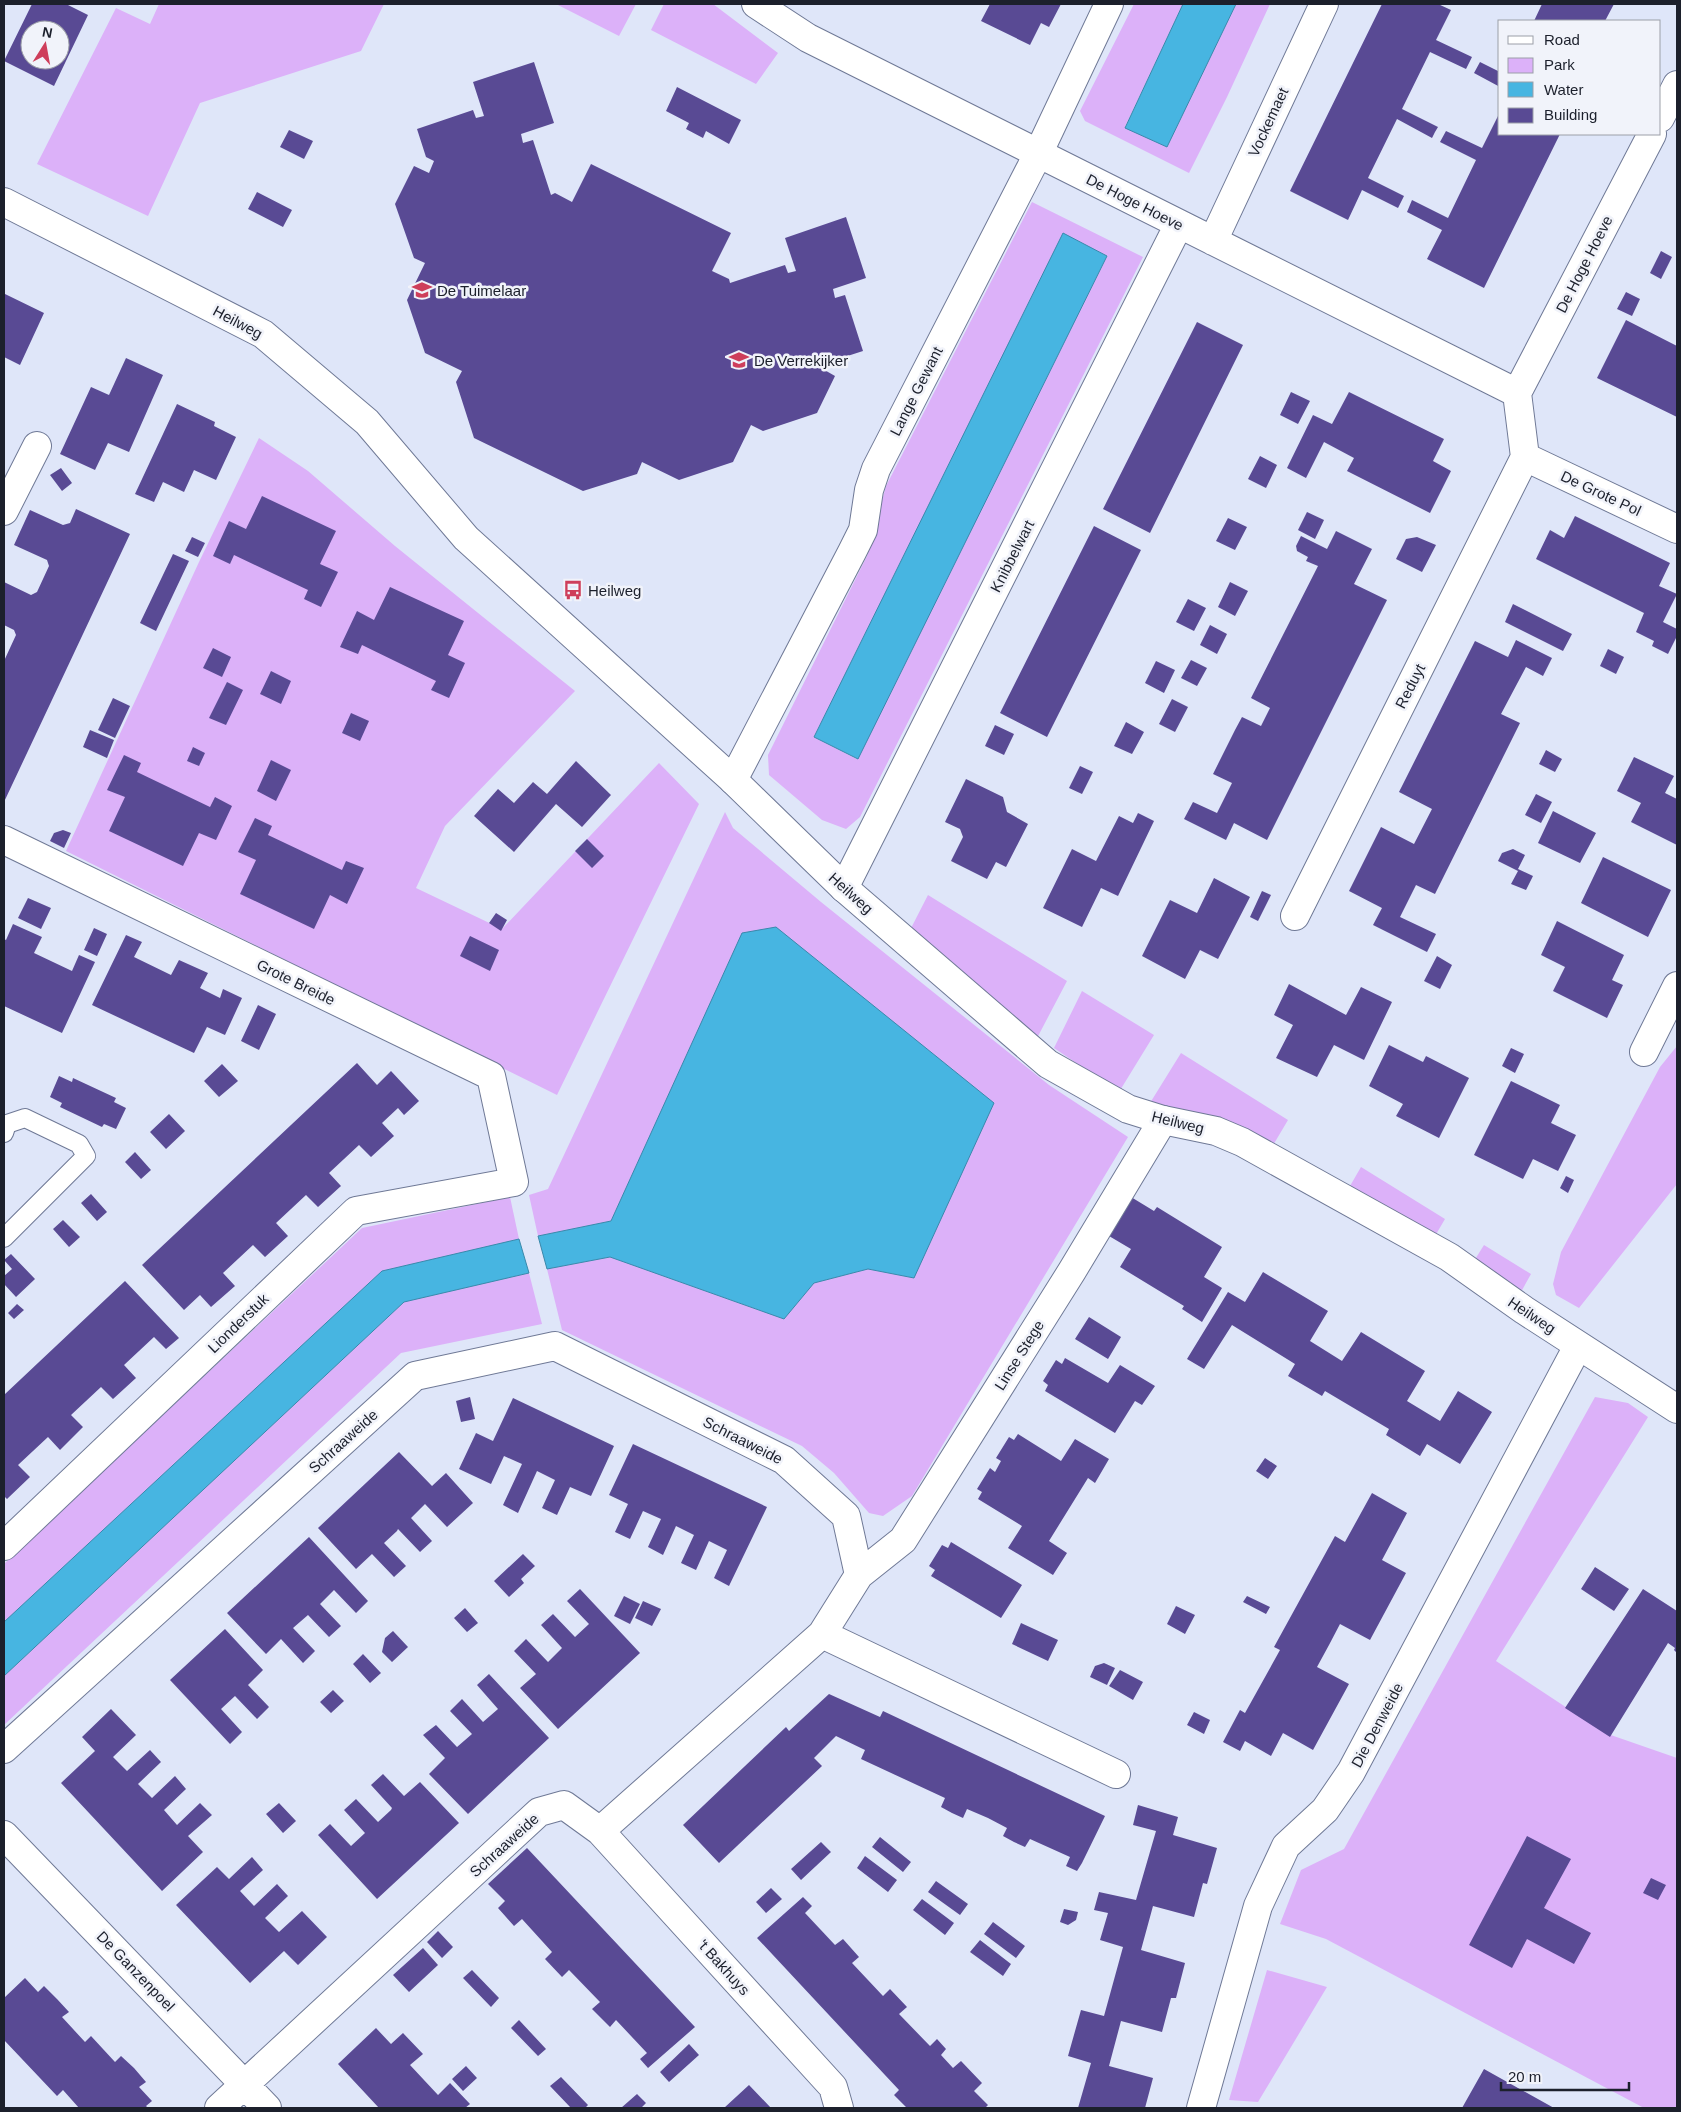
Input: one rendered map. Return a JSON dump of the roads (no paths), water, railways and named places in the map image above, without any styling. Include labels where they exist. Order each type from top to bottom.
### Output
[{"type":"street","name":"De Hoge Hoeve","points":[[756,4],[808,38],[1517,393],[1651,135]]},
{"type":"street","name":"Lange Gewant","points":[[734,780],[863,530],[869,490],[876,469],[1038,154],[1109,4]]},
{"type":"street","name":"Vockemaet","points":[[1213,241],[1324,4]]},
{"type":"street","points":[[1661,116],[1677,85]]},
{"type":"street","name":"Heilweg","points":[[4,202],[263,334],[367,422],[466,538],[734,780],[844,888],[1048,1064],[1128,1108],[1163,1120],[1216,1131],[1242,1142],[1449,1257],[1578,1346],[1677,1409]]},
{"type":"street","name":"Knibbelwart","points":[[844,888],[1179,224]]},
{"type":"street","points":[[1517,393],[1525,457]]},
{"type":"street","points":[[4,511],[37,446]]},
{"type":"street","name":"De Grote Pol","points":[[1525,457],[1677,529]]},
{"type":"street","name":"Reduyt","points":[[1295,916],[1525,457]]},
{"type":"street","name":"Grote Breide","points":[[4,840],[491,1076],[514,1182]]},
{"type":"street","points":[[1644,1052],[1677,986]]},
{"type":"street","name":"Linse Stege","points":[[859,1574],[903,1540],[1072,1270],[1163,1120]]},
{"type":"street","name":"Lionderstuk","points":[[4,1546],[356,1211],[514,1182]]},
{"type":"street","name":"Schraaweide","points":[[4,1749],[415,1376],[555,1346],[784,1460],[846,1516],[859,1574]]},
{"type":"street","name":"Die Denweide","points":[[1201,2108],[1258,1906],[1286,1846],[1325,1810],[1352,1772],[1578,1346]]},
{"type":"street","points":[[600,1831],[822,1634],[859,1574]]},
{"type":"street","points":[[822,1634],[1116,1774]]},
{"type":"street","name":"Schraaweide","points":[[244,2084],[539,1812],[564,1805],[600,1831]]},
{"type":"street","name":"'t Bakhuys","points":[[600,1831],[833,2087],[839,2108]]},
{"type":"street","name":"De Ganzenpoel","points":[[4,1835],[267,2108]]},
{"type":"street","points":[[219,2108],[244,2084]]},
{"type":"lane","points":[[4,1133],[7,1124],[25,1118],[80,1144],[86,1156],[4,1238]]},
{"type":"water","points":[[1183,4],[1236,4],[1167,147],[1125,128]]},
{"type":"water","points":[[1063,233],[1107,256],[858,759],[814,737]]},
{"type":"water","points":[[776,927],[994,1103],[914,1278],[868,1269],[814,1283],[784,1319],[610,1257],[547,1269],[538,1236],[611,1221],[742,933]]},
{"type":"water","points":[[519,1239],[529,1273],[404,1302],[4,1676],[4,1622],[382,1271]]},
{"type":"place","name":"De Tuimelaar","points":[[422,290]]},
{"type":"place","name":"De Verrekijker","points":[[739,360]]},
{"type":"place","name":"Heilweg","points":[[573,590]]}]
